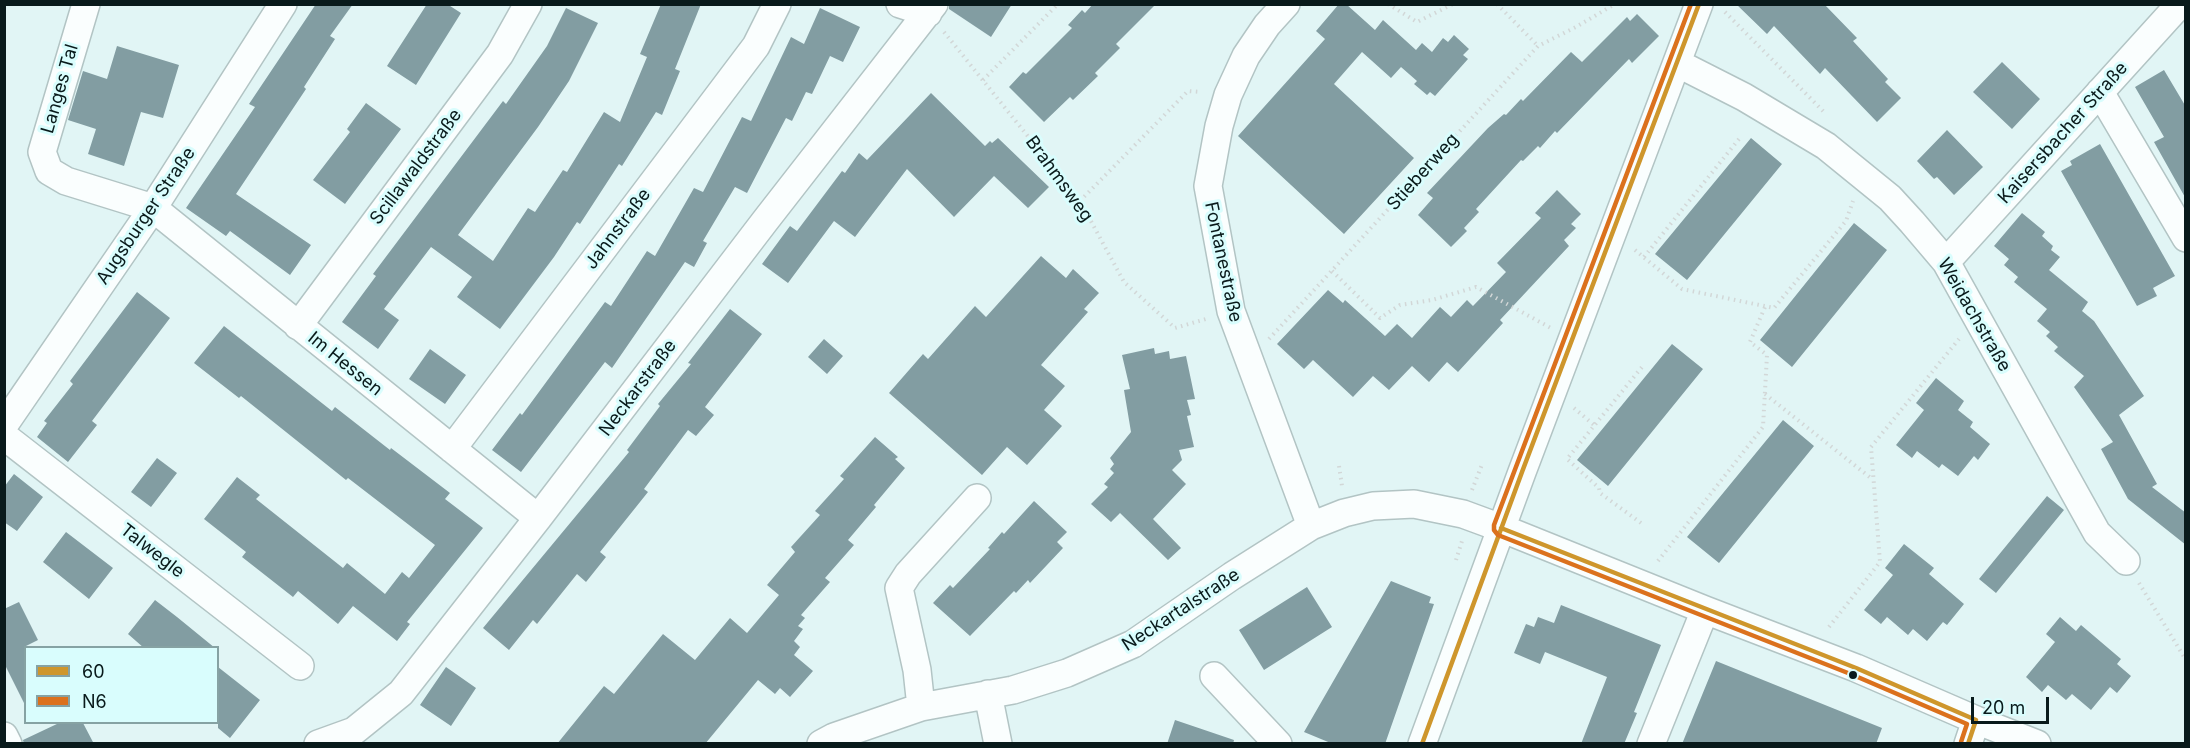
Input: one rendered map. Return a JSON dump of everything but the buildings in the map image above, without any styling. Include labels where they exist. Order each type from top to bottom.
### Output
[{"type":"street","name":"Langes Tal","points":[[86,4],[42,152],[49,171],[66,181],[153,208]]},
{"type":"street","name":"Augsburger Straße","points":[[4,426],[153,208],[283,4]]},
{"type":"street","name":"Scillawaldstraße","points":[[298,326],[500,54],[528,4]]},
{"type":"street","name":"Jahnstraße","points":[[452,449],[756,46],[777,4]]},
{"type":"street","points":[[900,4],[931,9]]},
{"type":"street","name":"Fontanestraße","points":[[1286,4],[1267,25],[1246,57],[1228,94],[1219,126],[1208,186],[1231,311],[1311,526]]},
{"type":"street","name":"Kaisersbacher Straße","points":[[1946,262],[2180,4]]},
{"type":"street","points":[[1422,744],[1677,63],[1710,7]]},
{"type":"street","name":"Neckarstraße","points":[[318,744],[354,731],[400,693],[931,9]]},
{"type":"street","name":"Weidachstraße","points":[[1677,63],[1744,97],[1826,146],[1890,198],[1946,262],[2097,533],[2126,561]]},
{"type":"street","points":[[2100,93],[2186,238]]},
{"type":"street","name":"Im Hessen","points":[[153,208],[538,518]]},
{"type":"street","name":"Talwegle","points":[[4,436],[300,666]]},
{"type":"street","points":[[921,706],[917,670],[899,588],[908,574],[978,498]]},
{"type":"street","name":"Neckartalstraße","points":[[821,744],[834,736],[921,706],[1013,690],[1067,673],[1133,644],[1232,576],[1311,526],[1344,513],[1373,506],[1414,504],[1463,514],[1501,528],[1856,668],[1972,732],[2037,744]]},
{"type":"street","points":[[1651,744],[1705,610]]},
{"type":"street","points":[[1214,676],[1278,744]]},
{"type":"street","points":[[988,694],[998,744]]},
{"type":"street","points":[[4,736],[8,744]]},
{"type":"path","points":[[983,80],[1058,4]]},
{"type":"path","points":[[1388,4],[1417,22],[1453,4]]},
{"type":"path","points":[[1497,4],[1538,46]]},
{"type":"path","name":"Stieberweg","points":[[1248,361],[1538,46],[1615,4]]},
{"type":"path","points":[[1710,7],[1830,118]]},
{"type":"path","name":"Brahmsweg","points":[[931,9],[983,80],[1080,201],[1124,282],[1175,328],[1231,311]]},
{"type":"path","points":[[1080,201],[1188,91],[1228,94]]},
{"type":"path","points":[[1644,257],[1739,139]]},
{"type":"path","points":[[1614,232],[1682,289],[1774,308],[1846,221],[1861,175]]},
{"type":"path","points":[[1332,272],[1380,318],[1400,304],[1432,300],[1476,287],[1572,340]]},
{"type":"path","points":[[1658,561],[1763,427],[1767,355],[1750,342],[1765,307]]},
{"type":"path","points":[[1829,627],[1880,562],[1871,447],[1977,317]]},
{"type":"path","points":[[1641,523],[1600,493],[1599,488],[1567,459],[1642,367]]},
{"type":"path","points":[[1765,394],[1872,479]]},
{"type":"path","points":[[2126,561],[2186,660]]},
{"type":"transit line","name":"N6","points":[[1691,4],[1494,530],[1498,535],[1853,675],[1967,724],[1961,742]]},
{"type":"transit line","name":"60","points":[[1422,744],[1699,4]]},
{"type":"transit line","name":"60","points":[[1501,528],[1856,668],[1976,720],[1968,744]]}]
